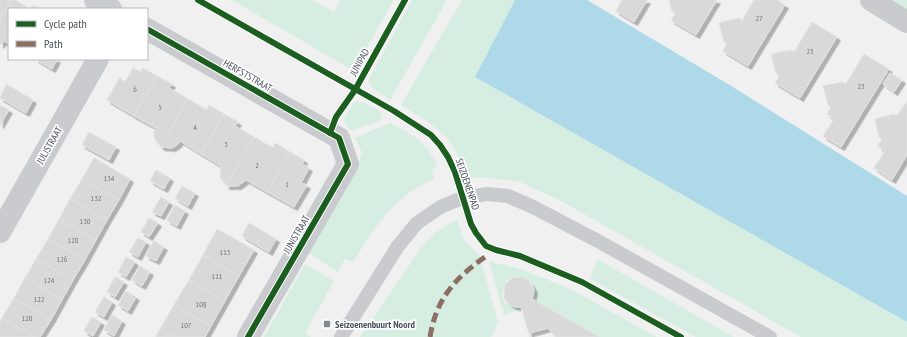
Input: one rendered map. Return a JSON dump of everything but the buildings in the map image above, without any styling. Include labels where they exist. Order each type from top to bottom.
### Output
[{"type":"street","points":[[95,0],[109,8]]},
{"type":"street","points":[[871,0],[907,22]]},
{"type":"street","name":"HERFSTSTRAAT","points":[[148,30],[340,138]]},
{"type":"street","name":"JULISTRAAT","points":[[0,232],[97,60]]},
{"type":"street","name":"JUNISTRAAT","points":[[248,337],[348,164],[340,138]]},
{"type":"lane","points":[[341,337],[398,246],[417,223],[442,206],[463,198],[487,194],[508,196],[534,207],[598,240],[770,337]]},
{"type":"green space","points":[[232,0],[313,0],[334,12],[341,0],[394,0],[354,71]]},
{"type":"green space","points":[[412,0],[447,0],[390,100],[370,86],[369,79]]},
{"type":"green space","points":[[462,0],[515,0],[475,77],[907,322],[907,337],[801,337],[561,201],[518,181],[467,178],[457,154],[447,138],[423,118],[401,105]]},
{"type":"green space","points":[[892,0],[907,0],[907,9]]},
{"type":"green space","points":[[355,101],[363,102],[381,112],[382,120],[351,131],[343,120]]},
{"type":"green space","points":[[390,123],[412,135],[429,150],[437,166],[432,169],[434,179],[402,198],[372,233],[353,262],[345,259],[338,272],[309,253],[357,167],[362,153],[355,138]]},
{"type":"green space","points":[[457,219],[463,238],[480,257],[498,323],[491,337],[360,337],[421,248],[435,233]]},
{"type":"green space","points":[[597,259],[734,337],[696,337],[590,279]]},
{"type":"green space","points":[[489,261],[523,270],[568,288],[657,337],[598,337],[534,301],[535,293],[533,283],[517,276],[506,280],[502,295],[505,303],[513,307],[519,304],[521,309],[504,315]]},
{"type":"green space","points":[[305,264],[334,281],[305,333],[311,337],[264,337]]},
{"type":"water","points":[[515,0],[587,0],[728,84],[907,196],[907,322],[475,77]]},
{"type":"marked path","points":[[430,337],[437,311],[448,291],[465,273],[485,257]]},
{"type":"cycle path","name":"SEIZOENENPAD","points":[[198,0],[394,111],[431,135],[448,157],[455,172],[471,224],[486,246],[520,256],[582,282],[681,337]]},
{"type":"cycle path","name":"JUNIPAD","points":[[330,133],[336,117],[355,90],[405,0]]},
{"type":"cycle path","points":[[148,30],[339,138],[348,164],[248,337]]},
{"type":"place","name":"Seizoenenbuurt Noord","points":[[327,324]]}]
